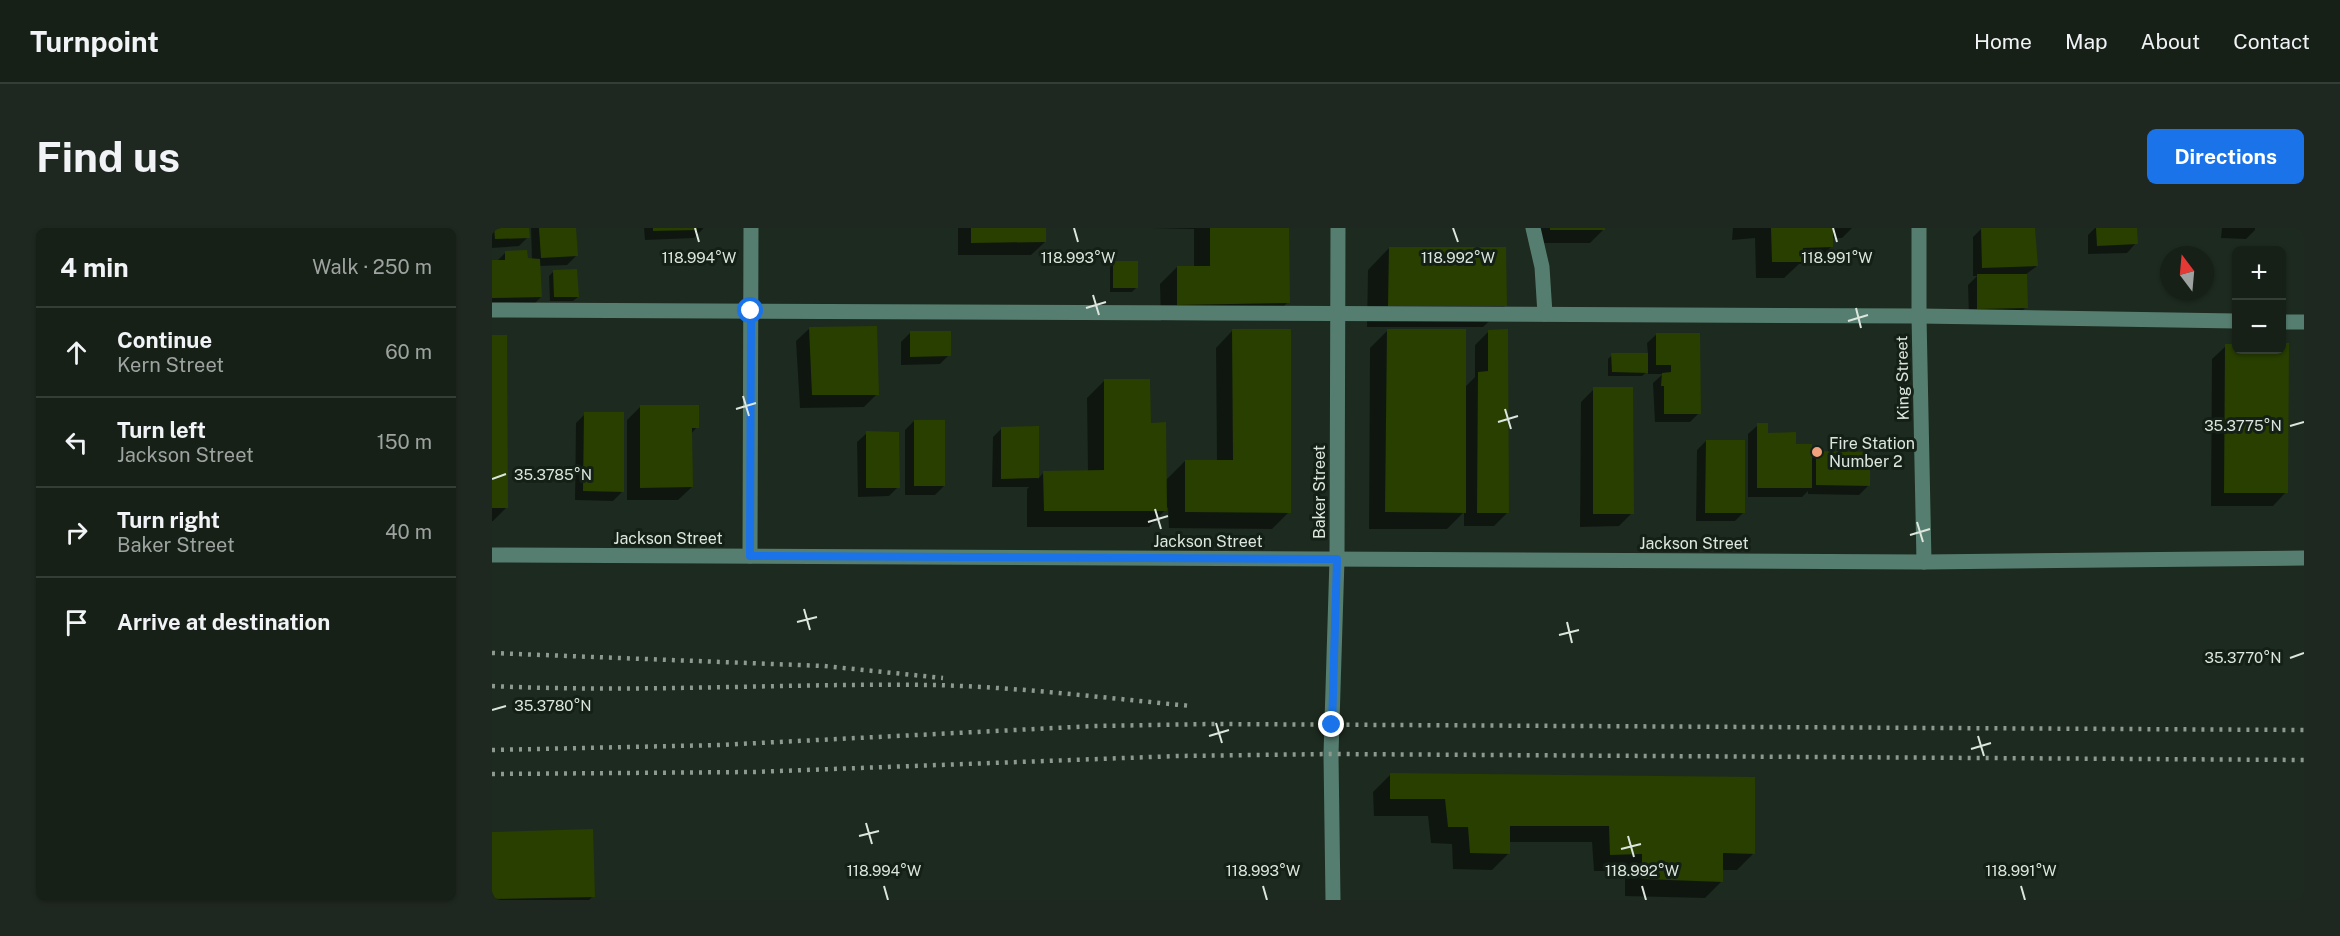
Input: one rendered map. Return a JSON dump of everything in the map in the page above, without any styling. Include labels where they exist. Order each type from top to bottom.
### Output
[{"type":"street","points":[[750,556],[752,228]]},
{"type":"street","name":"Baker Street","points":[[1333,900],[1331,754],[1337,559],[1338,228]]},
{"type":"street","points":[[1533,228],[1542,267],[1545,314]]},
{"type":"street","name":"King Street","points":[[1919,228],[1918,316],[1924,562]]},
{"type":"street","points":[[492,310],[1918,316],[2232,321]]},
{"type":"street","points":[[2286,322],[2304,322]]},
{"type":"street","name":"Jackson Street","points":[[492,555],[1924,562],[2304,558]]},
{"type":"building","points":[[494,228],[529,228],[530,238],[495,239]]},
{"type":"building","points":[[539,228],[576,228],[578,256],[541,258]]},
{"type":"building","points":[[653,228],[697,228],[697,230],[653,231]]},
{"type":"building","points":[[971,228],[1046,228],[1046,242],[971,243]]},
{"type":"building","points":[[1210,228],[1289,228],[1290,303],[1177,305],[1177,266],[1210,266]]},
{"type":"building","points":[[1550,228],[1605,228],[1605,230],[1550,230]]},
{"type":"building","points":[[1771,228],[1833,228],[1833,247],[1803,248],[1802,262],[1772,262]]},
{"type":"building","points":[[1981,228],[2035,228],[2038,266],[1982,268]]},
{"type":"building","points":[[2096,228],[2137,228],[2138,244],[2097,246]]},
{"type":"building","points":[[1389,247],[1506,247],[1507,306],[1388,306]]},
{"type":"building","points":[[527,250],[528,258],[540,259],[542,297],[492,298],[492,260],[505,260],[505,251]]},
{"type":"building","points":[[1113,261],[1138,261],[1138,288],[1113,288]]},
{"type":"building","points":[[577,269],[579,297],[554,297],[553,270]]},
{"type":"building","points":[[1977,274],[2027,274],[2028,308],[1977,309]]},
{"type":"building","points":[[877,326],[879,395],[812,395],[809,327]]},
{"type":"building","points":[[1232,329],[1291,329],[1291,513],[1185,512],[1185,460],[1233,460]]},
{"type":"building","points":[[1387,329],[1466,329],[1466,513],[1385,512]]},
{"type":"building","points":[[1508,329],[1509,513],[1477,513],[1478,372],[1488,371],[1488,330]]},
{"type":"building","points":[[910,331],[951,331],[951,356],[910,357]]},
{"type":"building","points":[[1656,333],[1700,333],[1701,414],[1664,414],[1662,373],[1671,372],[1671,365],[1656,365]]},
{"type":"building","points":[[492,335],[507,335],[508,508],[492,508]]},
{"type":"building","points":[[2286,343],[2289,343],[2288,493],[2224,493],[2225,344],[2232,344],[2232,354],[2286,354]]},
{"type":"building","points":[[1611,353],[1648,353],[1648,373],[1612,372]]},
{"type":"building","points":[[1104,379],[1150,379],[1151,423],[1166,422],[1167,511],[1044,511],[1043,471],[1104,470]]},
{"type":"building","points":[[1593,387],[1633,387],[1634,514],[1593,514]]},
{"type":"building","points":[[640,405],[699,405],[699,428],[692,428],[693,487],[640,488]]},
{"type":"building","points":[[584,412],[624,412],[624,492],[583,491]]},
{"type":"building","points":[[914,420],[945,420],[945,486],[914,486]]},
{"type":"building","points":[[1757,423],[1768,423],[1768,433],[1796,432],[1796,444],[1812,444],[1812,488],[1757,488]]},
{"type":"building","points":[[1039,426],[1039,478],[1001,479],[1001,427]]},
{"type":"building","points":[[866,431],[899,432],[900,488],[866,488]]},
{"type":"building","points":[[1706,440],[1745,440],[1745,513],[1705,513]]},
{"type":"building","points":[[1816,451],[1870,452],[1870,486],[1816,485]]},
{"type":"building","points":[[1390,773],[1755,777],[1755,854],[1723,853],[1723,882],[1642,879],[1642,854],[1610,855],[1609,826],[1510,826],[1510,854],[1470,853],[1468,827],[1448,827],[1445,799],[1390,799]]},
{"type":"building","points":[[593,829],[595,897],[492,899],[492,832]]},
{"type":"railway","points":[[492,653],[824,666],[943,678]]},
{"type":"railway","points":[[492,686],[602,689],[933,685],[1030,690],[1191,706]]},
{"type":"railway","points":[[492,750],[719,745],[1094,726],[1212,724],[2304,730]]},
{"type":"railway","points":[[492,774],[753,772],[1178,756],[1331,754],[2304,760]]},
{"type":"place","name":"Fire Station Number 2","points":[[1817,452]]},
{"type":"route","points":[[751,311],[750,556],[1337,559],[1332,725]]}]
